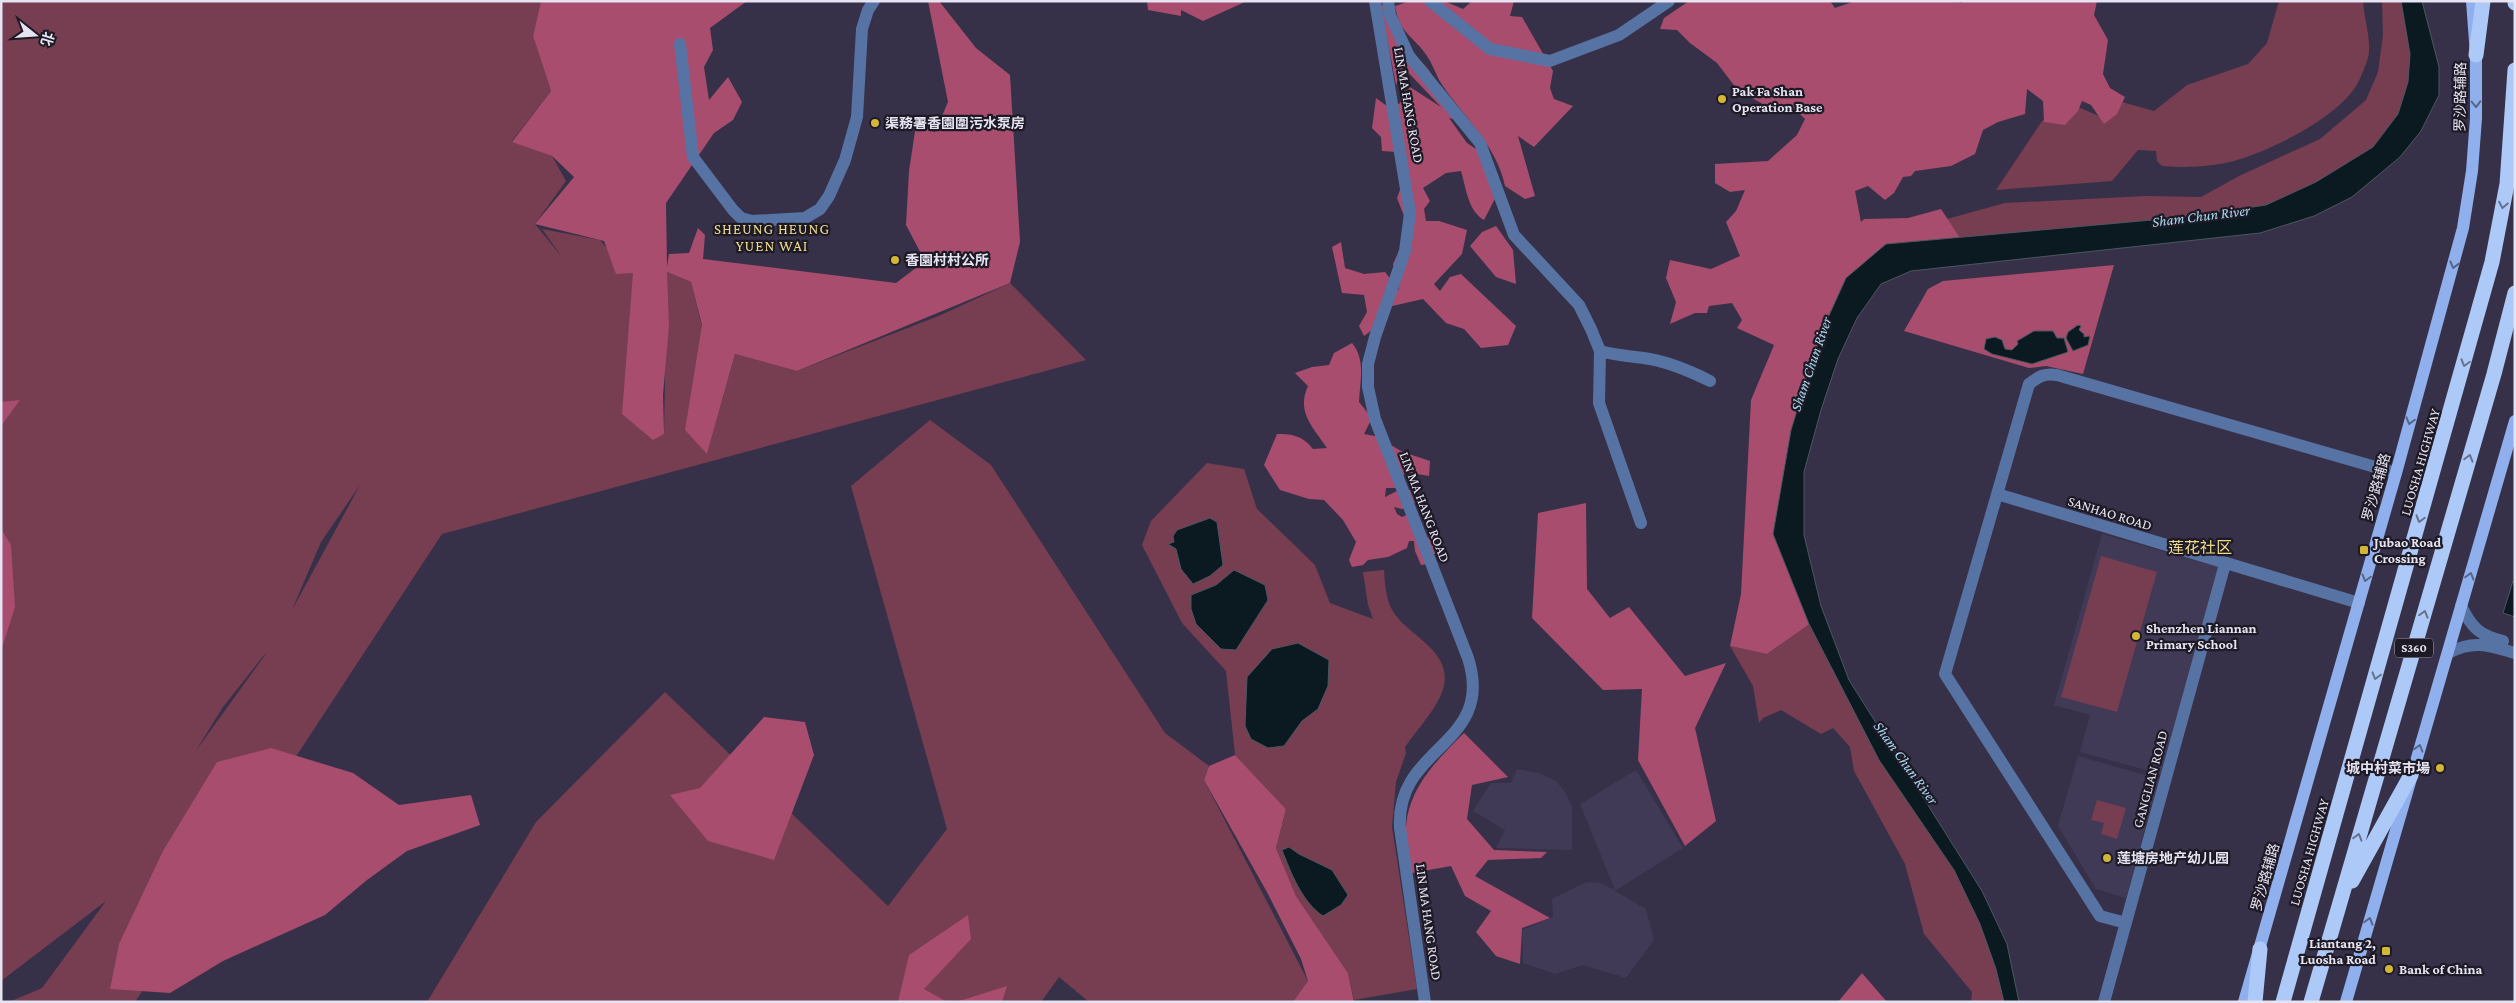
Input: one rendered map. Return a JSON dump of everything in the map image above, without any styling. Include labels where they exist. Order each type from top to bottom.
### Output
[{"type":"highway","points":[[2476,56],[2483,1]]},
{"type":"highway","name":"LUOSHA HIGHWAY","points":[[2283,1002],[2492,262],[2507,184],[2515,70]]},
{"type":"highway","name":"S360","points":[[2311,1002],[2494,374],[2515,293]]},
{"type":"highway","points":[[2338,906],[2411,775]]},
{"type":"highway","points":[[2255,1002],[2260,949]]},
{"type":"main road","name":"罗沙路辅路","points":[[2244,1002],[2396,473],[2463,228],[2472,171],[2476,118],[2476,56],[2472,1]]},
{"type":"main road","points":[[2346,1002],[2515,421]]},
{"type":"street","points":[[680,44],[689,131],[693,157],[698,164],[741,218],[752,221],[805,218],[820,209],[830,196],[846,160],[857,117],[862,29],[868,10],[874,1]]},
{"type":"street","name":"LIN MA HANG ROAD","points":[[1375,1],[1410,213],[1405,251],[1370,357],[1369,394],[1375,418],[1468,658],[1474,683],[1472,701],[1466,718],[1413,775],[1405,790],[1400,808],[1400,828],[1425,1002]]},
{"type":"street","points":[[1388,1],[1390,15],[1409,56],[1480,143],[1514,236],[1579,305],[1600,351],[1599,403],[1641,523]]},
{"type":"street","points":[[1430,1],[1490,49],[1550,61],[1619,35],[1669,1]]},
{"type":"street","points":[[1600,351],[1615,356],[1648,358],[1679,365],[1710,380]]},
{"type":"street","points":[[2126,923],[2100,916],[1945,674],[2024,394],[2029,384],[2038,377],[2048,373],[2396,473]]},
{"type":"street","name":"SANHAO ROAD","points":[[1997,494],[2359,603]]},
{"type":"street","name":"GANGLIAN ROAD","points":[[2104,1002],[2225,564]]},
{"type":"street","points":[[2461,606],[2474,628],[2491,638],[2515,645]]},
{"type":"street","points":[[2448,653],[2469,644],[2492,646],[2515,653]]},
{"type":"shaded area","points":[[1,1],[541,1],[533,36],[551,91],[512,141],[552,156],[566,181],[535,224],[562,257],[542,229],[600,240],[627,272],[634,273],[664,433],[667,272],[691,282],[703,331],[707,454],[735,354],[797,371],[941,315],[1010,283],[1086,360],[442,534],[135,1002],[9,1002],[42,988],[106,901],[1,981]],"holes":[[[360,485],[292,610],[321,542]],[[265,655],[195,752],[223,707]]]},
{"type":"shaded area","points":[[541,1],[747,1],[710,28],[713,50],[704,67],[709,100],[728,77],[742,102],[733,120],[714,133],[666,203],[667,267],[669,254],[689,253],[698,228],[705,235],[703,259],[896,283],[925,261],[906,225],[909,171],[916,125],[935,132],[948,102],[928,1],[939,1],[976,48],[1010,75],[1020,242],[1010,283],[797,371],[735,354],[707,454],[685,430],[702,325],[691,282],[667,272],[669,326],[663,395],[664,434],[653,440],[622,414],[633,273],[616,274],[604,241],[535,224],[574,177],[552,156],[512,142],[551,91],[533,36]]},
{"type":"shaded area","points":[[1147,1],[1247,1],[1203,21],[1181,10],[1181,16],[1148,10]]},
{"type":"shaded area","points":[[1410,1],[1444,1],[1463,9],[1472,1],[1514,1],[1510,16],[1522,17],[1553,71],[1550,88],[1554,99],[1573,106],[1534,147],[1518,136],[1535,196],[1525,199],[1505,186],[1501,171],[1486,144],[1439,80],[1427,56],[1400,23],[1395,6]]},
{"type":"shaded area","points":[[1689,1],[1830,1],[1835,8],[1855,1],[1956,1],[1961,3],[1962,1],[2097,1],[2094,15],[2108,40],[2103,74],[2110,88],[2125,97],[2117,114],[2104,124],[2091,105],[2082,101],[2078,111],[2065,125],[2044,122],[2043,101],[2027,89],[2025,114],[1998,122],[1983,130],[1975,154],[1951,166],[1915,171],[1911,176],[1903,177],[1894,193],[1885,200],[1868,186],[1855,191],[1861,222],[1864,219],[1908,218],[1941,209],[1966,247],[1850,292],[1784,537],[1814,621],[1767,654],[1730,646],[1741,594],[1751,400],[1774,345],[1737,328],[1742,320],[1732,303],[1709,306],[1707,313],[1695,313],[1670,324],[1676,302],[1666,278],[1670,260],[1711,269],[1740,256],[1726,222],[1736,211],[1745,190],[1730,192],[1715,183],[1715,164],[1768,161],[1797,135],[1805,119],[1795,109],[1780,114],[1745,94],[1733,84],[1717,63],[1690,43],[1677,30],[1660,29],[1664,18]]},
{"type":"shaded area","points":[[2279,1],[2363,1],[2369,39],[2367,60],[2353,90],[2341,104],[2325,117],[2287,140],[2267,149],[2234,161],[2216,165],[2162,166],[2157,161],[2156,151],[2138,150],[2112,181],[1996,190],[2042,121],[2071,104],[2101,117],[2122,102],[2154,111],[2187,85],[2248,64],[2267,43]]},
{"type":"shaded area","points":[[2382,1],[2411,1],[2422,106],[2381,158],[2271,218],[1966,247],[1947,219],[2005,203],[2146,196],[2201,197],[2239,176],[2320,139],[2366,100],[2378,72],[2383,35]]},
{"type":"shaded area","points":[[1383,5],[1405,44],[1428,69],[1445,95],[1456,120],[1449,118],[1467,143],[1488,157],[1500,189],[1484,220],[1474,211],[1471,205],[1461,171],[1446,173],[1423,188],[1430,201],[1424,209],[1426,221],[1439,221],[1467,230],[1462,254],[1434,284],[1440,291],[1450,277],[1461,274],[1516,326],[1508,345],[1481,348],[1464,329],[1446,323],[1423,299],[1388,307],[1380,324],[1364,336],[1359,326],[1367,312],[1364,295],[1342,293],[1332,247],[1341,242],[1345,268],[1364,274],[1385,272],[1399,290],[1393,264],[1409,229],[1397,198],[1404,179],[1397,152],[1382,151],[1381,137],[1372,128],[1376,98],[1391,109],[1400,103],[1410,87],[1441,107],[1403,67],[1396,85],[1381,7]]},
{"type":"shaded area","points":[[1496,226],[1513,250],[1516,284],[1496,277],[1470,246],[1482,232]]},
{"type":"shaded area","points":[[2114,265],[2083,374],[2046,366],[2029,368],[1904,331],[1928,289],[1943,281]]},
{"type":"shaded area","points":[[1352,343],[1361,364],[1359,402],[1372,418],[1364,434],[1375,436],[1403,452],[1430,461],[1429,476],[1405,472],[1397,488],[1386,488],[1385,497],[1397,491],[1410,490],[1415,503],[1402,509],[1394,507],[1397,514],[1402,517],[1415,511],[1421,537],[1432,538],[1442,550],[1431,556],[1434,563],[1421,565],[1415,551],[1414,541],[1409,541],[1407,548],[1388,557],[1368,560],[1363,565],[1352,567],[1349,560],[1356,542],[1343,520],[1324,500],[1309,499],[1280,490],[1264,465],[1277,434],[1297,437],[1305,441],[1313,449],[1327,448],[1305,412],[1305,395],[1308,386],[1295,373],[1312,367],[1329,365],[1334,353]]},
{"type":"shaded area","points":[[20,400],[1,426],[1,402]]},
{"type":"shaded area","points":[[930,420],[991,465],[1165,733],[1209,766],[1204,780],[1308,981],[1296,1002],[1089,1002],[1059,977],[1041,1002],[427,1002],[536,822],[665,692],[888,906],[947,829],[851,486]]},
{"type":"shaded area","points":[[1207,463],[1244,469],[1257,509],[1315,565],[1330,603],[1373,619],[1368,605],[1363,572],[1384,570],[1387,595],[1393,612],[1440,660],[1444,671],[1444,683],[1440,697],[1405,747],[1406,753],[1396,782],[1392,827],[1417,989],[1354,1000],[1348,973],[1296,896],[1276,848],[1286,809],[1235,755],[1226,671],[1182,623],[1142,545],[1151,521]]},
{"type":"shaded area","points":[[1586,503],[1587,589],[1610,618],[1629,607],[1685,676],[1726,663],[1695,728],[1716,821],[1685,846],[1638,760],[1642,689],[1603,690],[1532,618],[1538,513]]},
{"type":"shaded area","points":[[1,529],[11,545],[15,607],[1,651]]},
{"type":"shaded area","name":"Shenzhen Liannan Primary School","points":[[2102,534],[2219,567],[2161,774],[2080,752],[2090,715],[2054,705]]},
{"type":"shaded area","points":[[2101,556],[2157,572],[2117,712],[2061,697]]},
{"type":"shaded area","points":[[1814,621],[1868,729],[1981,900],[2011,1002],[1971,1002],[1972,992],[1924,934],[1905,864],[1854,771],[1850,747],[1833,728],[1821,734],[1781,710],[1763,718],[1759,723],[1753,686],[1730,646],[1767,654]]},
{"type":"shaded area","points":[[764,717],[805,722],[814,755],[774,860],[708,841],[670,795],[700,788]]},
{"type":"shaded area","points":[[1464,733],[1508,777],[1472,785],[1467,819],[1494,850],[1547,852],[1541,858],[1488,860],[1475,876],[1550,918],[1522,928],[1520,964],[1496,956],[1476,932],[1491,911],[1465,896],[1451,866],[1412,873],[1406,827],[1413,799],[1426,775]]},
{"type":"shaded area","points":[[271,748],[353,773],[399,805],[471,795],[480,825],[407,851],[367,880],[325,915],[223,961],[170,993],[110,989],[119,944],[163,851],[217,762]]},
{"type":"shaded area","points":[[1235,755],[1286,809],[1276,848],[1296,896],[1348,973],[1354,1002],[1293,1002],[1308,981],[1301,959],[1268,894],[1204,780],[1209,766]]},
{"type":"shaded area","name":"莲塘房地产幼儿园","points":[[2078,756],[2159,779],[2126,898],[2096,889],[2058,826]]},
{"type":"shaded area","points":[[1517,769],[1539,773],[1556,781],[1565,792],[1572,807],[1572,850],[1496,848],[1505,830],[1473,811],[1491,783],[1511,783]]},
{"type":"shaded area","points":[[1636,770],[1683,848],[1615,891],[1646,909],[1654,940],[1626,978],[1583,965],[1555,974],[1523,963],[1522,930],[1553,917],[1552,899],[1587,882],[1600,883],[1615,890],[1580,804]]},
{"type":"shaded area","points":[[2097,800],[2126,808],[2117,839],[2101,834],[2104,823],[2091,820]]},
{"type":"shaded area","points":[[968,915],[971,939],[924,989],[947,1002],[898,1002],[909,955]]},
{"type":"shaded area","points":[[1862,973],[1887,1002],[1838,1002]]},
{"type":"shaded area","points":[[1007,986],[1002,1002],[956,1002]]},
{"type":"water","name":"Sham Chun River","points":[[2401,1],[2422,1],[2439,67],[2439,95],[2421,131],[2400,157],[2352,197],[2314,216],[2260,233],[1911,271],[1881,284],[1857,318],[1838,359],[1821,410],[1804,472],[1804,535],[1821,606],[1849,680],[1982,891],[2007,944],[2019,1002],[2004,1002],[1996,969],[1980,924],[1954,870],[1879,760],[1809,624],[1773,534],[1791,430],[1821,333],[1846,278],[1886,244],[2185,217],[2266,205],[2316,182],[2373,147],[2398,114],[2408,82],[2410,54]]},
{"type":"water","points":[[2078,325],[2081,326],[2079,330],[2084,334],[2084,337],[2090,336],[2088,345],[2073,351],[2066,338],[2068,332]]},
{"type":"water","points":[[2034,331],[2053,331],[2057,338],[2064,338],[2068,352],[2032,364],[1992,354],[1984,349],[1986,339],[1995,337],[2002,340],[2005,349],[2012,350],[2018,344],[2017,341]]},
{"type":"water","points":[[1210,518],[1217,522],[1223,565],[1210,576],[1193,584],[1181,569],[1176,549],[1168,544],[1174,542],[1173,536],[1177,530]]},
{"type":"water","points":[[1234,570],[1265,585],[1268,600],[1236,650],[1221,649],[1196,624],[1191,609],[1191,595],[1216,585]]},
{"type":"water","points":[[2513,581],[2515,582],[2515,617],[2503,613]]},
{"type":"water","points":[[1298,643],[1329,660],[1328,686],[1318,709],[1302,721],[1284,746],[1268,748],[1251,739],[1245,726],[1247,677],[1272,649]]},
{"type":"water","points":[[1289,847],[1332,870],[1348,895],[1341,905],[1323,916],[1309,903],[1298,886],[1282,850]]},
{"type":"place","name":"Pak Fa Shan Operation Base","points":[[1722,99]]},
{"type":"place","name":"渠務署香園圍污水泵房","points":[[875,123]]},
{"type":"place","name":"香園村村公所","points":[[895,260]]},
{"type":"place","name":"Jubao Road Crossing","points":[[2364,550]]},
{"type":"place","name":"Shenzhen Liannan Primary School","points":[[2136,636]]},
{"type":"place","name":"城中村菜市場","points":[[2440,768]]},
{"type":"place","name":"莲塘房地产幼儿园","points":[[2107,858]]},
{"type":"place","name":"Liantang 2, Luosha Road","points":[[2386,951]]},
{"type":"place","name":"Bank of China","points":[[2389,969]]},
{"type":"district","name":"SHEUNG HEUNG YUEN WAI","points":[[772,238]]},
{"type":"district","name":"莲花社区","points":[[2200,547]]}]
